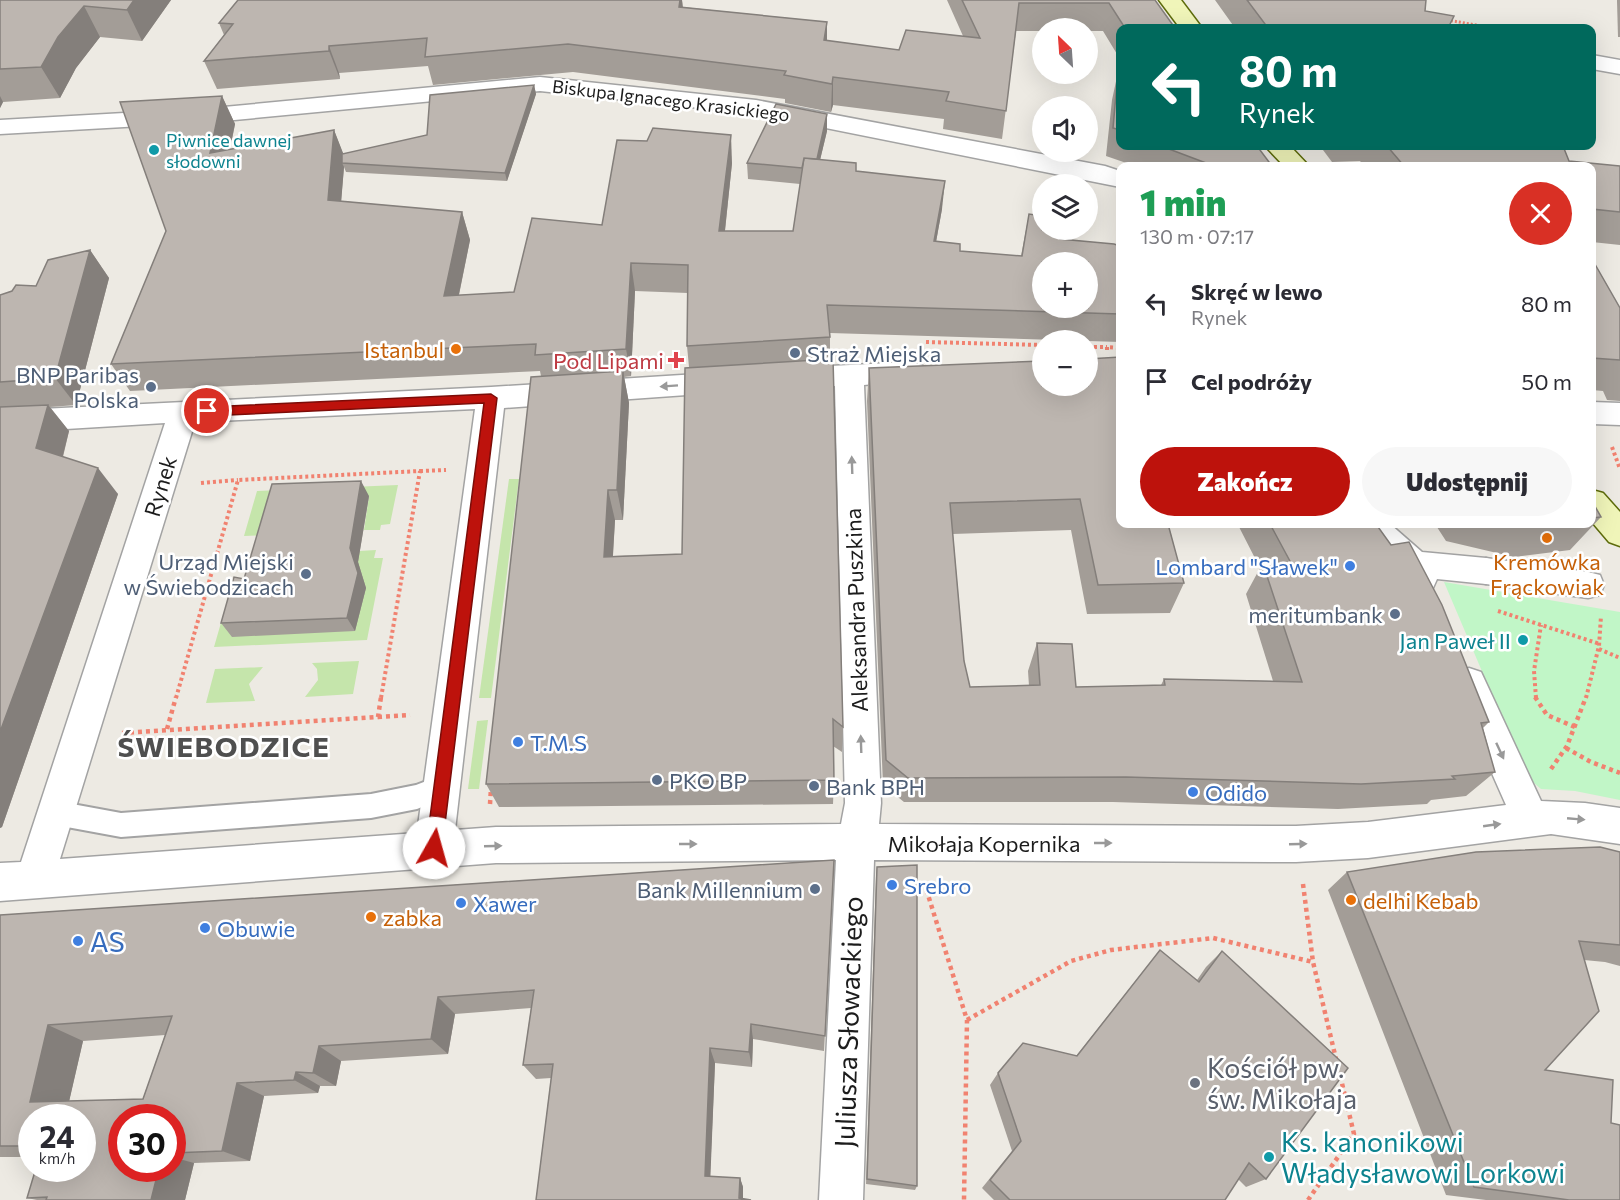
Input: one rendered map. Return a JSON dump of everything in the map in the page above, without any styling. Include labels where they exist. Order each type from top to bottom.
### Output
[{"type":"main road","points":[[1170,0],[1188,24]]},
{"type":"main road","points":[[1281,150],[1293,162]]},
{"type":"main road","points":[[1596,506],[1620,533]]},
{"type":"street","points":[[1596,63],[1620,67]]},
{"type":"street","name":"Biskupa Ignacego Krasickiego","points":[[0,127],[213,115],[540,84],[756,107],[924,137],[1116,178]]},
{"type":"street","points":[[0,422],[491,398],[940,371]]},
{"type":"street","name":"Aleksandra Puszkina","points":[[849,375],[863,803],[856,844]]},
{"type":"street","points":[[434,848],[491,398]]},
{"type":"street","name":"Rynek","points":[[17,881],[56,813],[183,412]]},
{"type":"street","points":[[1596,415],[1618,426]]},
{"type":"street","points":[[1375,528],[1414,564],[1435,608]]},
{"type":"street","points":[[1414,564],[1588,585]]},
{"type":"street","points":[[1454,650],[1532,820]]},
{"type":"street","name":"Mikołaja Kopernika","points":[[434,848],[496,845],[1296,844],[1368,840],[1532,820],[1568,818],[1620,826]]},
{"type":"street","name":"Juliusza Słowackiego","points":[[841,1200],[856,844]]},
{"type":"street","name":"Rynek","points":[[17,881],[434,848]]},
{"type":"lane","points":[[56,813],[121,825],[370,806],[417,797],[442,787]]},
{"type":"path","points":[[1438,19],[1469,24]]},
{"type":"path","points":[[915,341],[1032,345]]},
{"type":"path","points":[[1098,348],[1116,348]]},
{"type":"path","points":[[1618,426],[1611,445],[1620,469]]},
{"type":"path","points":[[189,483],[449,470]]},
{"type":"path","points":[[378,717],[420,471]]},
{"type":"path","points":[[167,729],[238,480]]},
{"type":"path","points":[[1555,779],[1551,768],[1566,748],[1575,727],[1600,647],[1601,609],[1588,585]]},
{"type":"path","points":[[1541,625],[1533,685],[1538,705],[1546,715],[1575,727]]},
{"type":"path","points":[[1565,633],[1620,658]]},
{"type":"path","points":[[116,733],[420,715]]},
{"type":"path","points":[[1566,748],[1591,762],[1620,773]]},
{"type":"path","points":[[489,811],[493,777]]},
{"type":"path","points":[[1301,875],[1314,962],[1354,1134],[1308,1200]]},
{"type":"path","points":[[922,876],[967,1020],[964,1200]]},
{"type":"path","points":[[967,1020],[1071,961],[1111,950],[1214,938],[1314,962]]},
{"type":"green space","points":[[509,479],[519,479],[491,698],[479,698]]},
{"type":"green space","points":[[398,485],[390,524],[381,525],[380,530],[364,530],[369,496],[363,496],[271,535],[244,536],[257,491]]},
{"type":"green space","points":[[376,550],[374,558],[383,558],[367,640],[214,647],[231,588],[246,588],[323,632],[355,630],[363,592],[351,587],[359,551]]},
{"type":"green space","points":[[1444,582],[1620,612],[1620,800],[1575,791],[1541,789],[1527,777]]},
{"type":"green space","points":[[359,661],[353,694],[305,697],[318,680],[317,669],[312,663]]},
{"type":"green space","points":[[263,667],[249,684],[255,701],[206,703],[215,669]]},
{"type":"green space","points":[[488,720],[479,789],[468,789],[477,721]]},
{"type":"building","points":[[0,0],[134,0],[127,10],[84,6],[58,37],[41,67],[0,69]]},
{"type":"building","points":[[238,0],[680,0],[679,7],[827,22],[824,40],[899,50],[906,30],[980,38],[962,0],[1155,0],[1172,24],[1122,24],[1109,3],[1019,3],[1006,111],[946,101],[949,92],[833,77],[832,84],[784,75],[786,71],[568,44],[425,57],[427,38],[329,46],[329,51],[204,61],[233,24],[219,23]]},
{"type":"building","points":[[1247,0],[1426,0],[1425,11],[1454,16],[1450,24],[1265,24]]},
{"type":"building","points":[[534,85],[505,173],[342,163],[342,154],[427,135],[430,95]]},
{"type":"building","points":[[1116,94],[1116,129],[1113,128]]},
{"type":"building","points":[[222,96],[210,153],[334,130],[328,200],[462,212],[444,296],[514,292],[532,218],[602,225],[617,140],[647,141],[653,128],[731,135],[719,231],[793,231],[804,158],[856,163],[856,171],[945,181],[934,241],[960,244],[960,251],[1022,256],[1029,214],[1032,214],[1032,240],[1071,240],[1116,245],[1116,314],[1098,313],[1098,252],[1032,252],[1032,311],[827,305],[830,337],[687,346],[688,265],[631,263],[626,349],[535,355],[536,344],[111,364],[166,231],[120,102]]},
{"type":"building","points":[[776,104],[827,114],[817,159],[804,158],[802,168],[747,163]]},
{"type":"building","points":[[1172,150],[1260,150],[1269,162],[1203,162]]},
{"type":"building","points":[[1390,150],[1565,150],[1569,161],[1579,162],[1401,162]]},
{"type":"building","points":[[1596,164],[1620,166],[1620,212],[1596,209]]},
{"type":"building","points":[[90,250],[55,378],[0,382],[0,295],[12,291],[16,285],[36,286],[48,260]]},
{"type":"building","points":[[1596,266],[1620,308],[1620,360],[1596,358]]},
{"type":"building","points":[[1116,357],[1116,528],[1169,528],[1184,583],[1098,585],[1080,499],[950,503],[964,661],[970,687],[1040,685],[1037,643],[1072,644],[1076,687],[1165,685],[1164,679],[1302,682],[1263,564],[1291,563],[1272,528],[1379,528],[1391,545],[1409,542],[1442,605],[1489,722],[1481,723],[1495,772],[1452,776],[1455,779],[1361,784],[1126,777],[908,778],[886,760],[869,368],[1032,361],[1032,396],[1098,396],[1098,358]]},
{"type":"building","points":[[833,359],[843,727],[833,719],[834,780],[486,784],[531,377],[623,371],[617,490],[608,490],[604,557],[682,554],[685,368]]},
{"type":"building","points":[[48,405],[36,448],[98,468],[0,732],[0,407]]},
{"type":"building","points":[[361,481],[350,548],[358,573],[347,618],[221,623],[234,577],[244,579],[272,484]]},
{"type":"building","points":[[1596,508],[1601,517],[1596,518]]},
{"type":"building","points":[[1600,847],[1620,852],[1620,945],[1579,941],[1599,1011],[1545,1070],[1613,1080],[1611,1123],[1620,1125],[1620,1200],[1569,1200],[1474,1187],[1347,872],[1476,852]]},
{"type":"building","points":[[834,860],[825,1036],[751,1024],[749,1052],[710,1048],[705,1176],[740,1178],[739,1198],[751,1200],[536,1200],[553,1064],[523,1065],[534,990],[438,997],[431,1039],[319,1046],[313,1073],[296,1072],[294,1080],[237,1083],[222,1151],[186,1152],[186,1104],[108,1104],[108,1182],[156,1182],[151,1200],[27,1198],[32,1182],[96,1182],[96,1104],[18,1104],[18,1146],[0,1146],[0,915]],"holes":[[[172,1016],[143,1099],[30,1102],[48,1025]]]},
{"type":"building","points":[[917,865],[917,1186],[867,1179],[877,867]]},
{"type":"building","name":"Kościół pw. św. Mikołaja","points":[[1160,950],[1199,982],[1222,951],[1348,1068],[1266,1179],[1249,1163],[1225,1200],[1010,1200],[990,1180],[1021,1141],[998,1073],[1023,1043],[1077,1056]]},
{"type":"place","name":"Piwnice dawnej słodowni","points":[[154,150]]},
{"type":"place","name":"Istanbul","points":[[456,349]]},
{"type":"place","name":"Straż Miejska","points":[[795,353]]},
{"type":"place","name":"Pod Lipami","points":[[676,360]]},
{"type":"place","name":"BNP Paribas Polska","points":[[151,387]]},
{"type":"place","name":"Kremówka Frąckowiak","points":[[1547,538]]},
{"type":"place","name":"Lombard \"Sławek\"","points":[[1350,566]]},
{"type":"place","name":"Urząd Miejski w Świebodzicach","points":[[306,574]]},
{"type":"place","name":"meritumbank","points":[[1395,614]]},
{"type":"place","name":"Jan Paweł II","points":[[1523,640]]},
{"type":"place","name":"T.M.S","points":[[518,742]]},
{"type":"place","name":"PKO BP","points":[[657,780]]},
{"type":"place","name":"Bank BPH","points":[[814,786]]},
{"type":"place","name":"Odido","points":[[1193,792]]},
{"type":"place","name":"Srebro","points":[[892,885]]},
{"type":"place","name":"Bank Millennium","points":[[815,889]]},
{"type":"place","name":"delhi Kebab","points":[[1351,900]]},
{"type":"place","name":"Xawer","points":[[461,903]]},
{"type":"place","name":"zabka","points":[[371,917]]},
{"type":"place","name":"Obuwie","points":[[205,928]]},
{"type":"place","name":"AS","points":[[78,941]]},
{"type":"place","name":"Kościół pw. św. Mikołaja","points":[[1195,1083]]},
{"type":"place","name":"Ks. kanonikowi Władysławowi Lorkowi","points":[[1269,1157]]},
{"type":"district","name":"ŚWIEBODZICE","points":[[224,746]]},
{"type":"route","points":[[207,411],[491,398],[434,848]]}]
